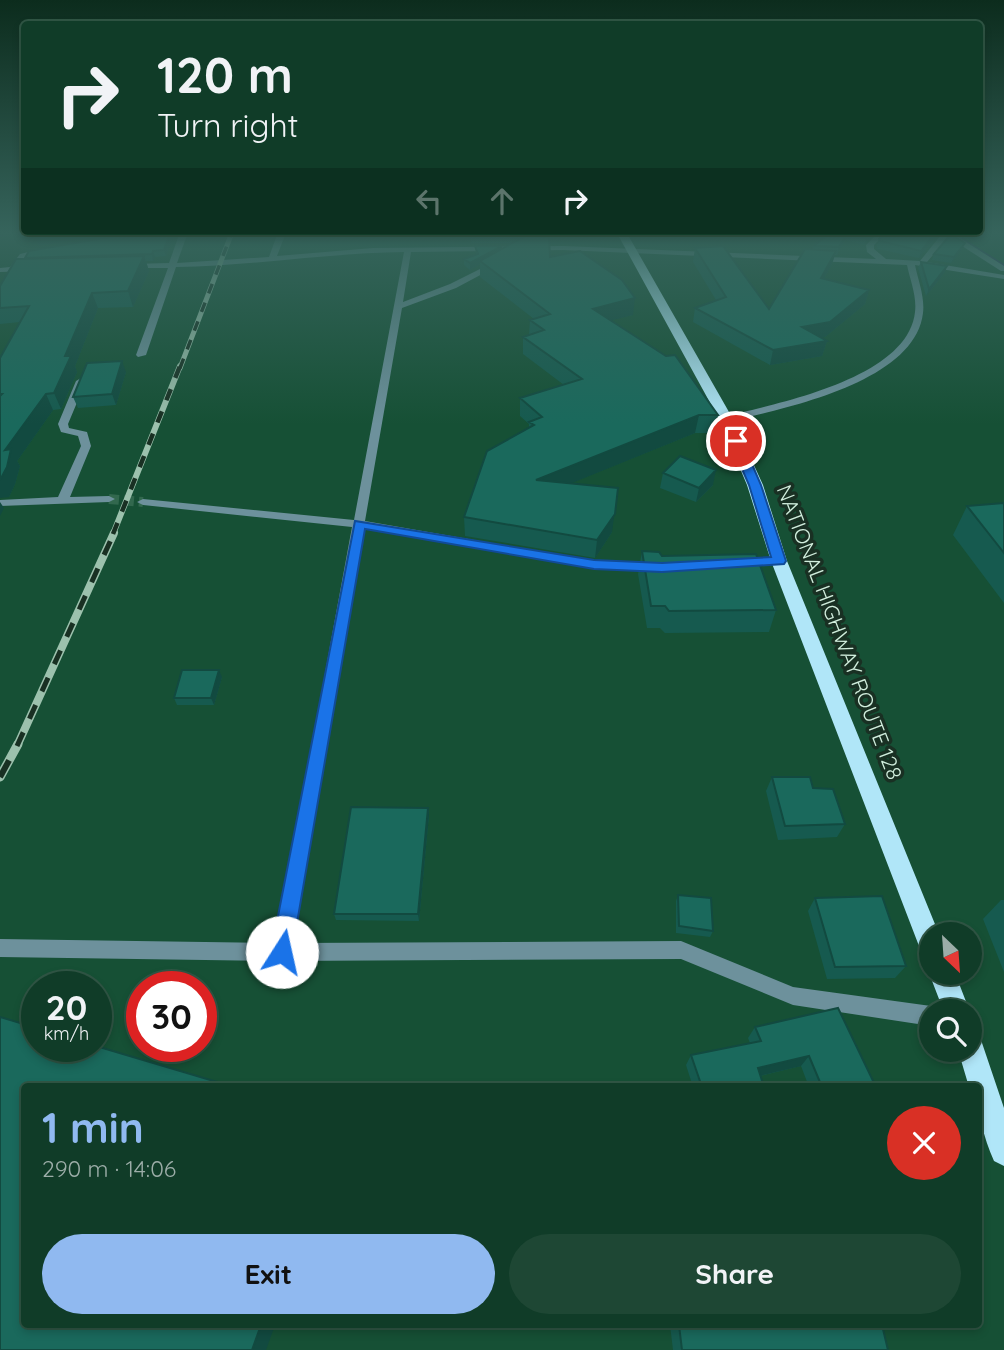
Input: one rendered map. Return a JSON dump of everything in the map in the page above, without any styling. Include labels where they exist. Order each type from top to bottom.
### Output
[{"type":"highway","name":"NATIONAL HIGHWAY ROUTE 128","points":[[658,298],[726,419],[755,485],[779,561],[922,922]]},
{"type":"highway","points":[[975,1062],[982,1083]]},
{"type":"highway","points":[[982,1084],[1004,1151]]},
{"type":"street","points":[[141,355],[161,298]]},
{"type":"street","points":[[282,952],[401,298]]},
{"type":"street","points":[[400,306],[421,298]]},
{"type":"street","points":[[726,419],[795,403],[880,366],[909,342],[919,314],[916,298]]},
{"type":"street","points":[[63,499],[86,446],[83,434],[65,430],[63,424],[84,374]]},
{"type":"street","points":[[0,503],[109,499]]},
{"type":"street","points":[[143,502],[359,524],[594,565],[675,567]]},
{"type":"street","points":[[727,564],[779,561]]},
{"type":"street","points":[[0,948],[282,952],[681,950],[793,996],[919,1014]]},
{"type":"building","points":[[0,298],[90,298],[65,356],[71,356],[54,393],[46,394],[5,450],[11,449],[7,467],[0,480],[0,358],[29,306],[0,308]]},
{"type":"building","points":[[529,298],[635,298],[593,309],[666,356],[675,355],[718,415],[699,415],[536,480],[618,488],[615,514],[597,540],[464,517],[487,451],[534,425],[529,422],[542,417],[520,398],[582,379],[523,337],[544,330],[530,320],[550,314]]},
{"type":"building","points":[[723,298],[761,298],[769,309],[776,298],[859,298],[830,322],[802,327],[827,341],[773,350],[695,308]]},
{"type":"building","points":[[122,361],[112,394],[73,397],[87,363]]},
{"type":"building","points":[[680,456],[716,470],[699,488],[663,473]]},
{"type":"building","points":[[1004,503],[1004,553],[967,506]]},
{"type":"building","points":[[642,551],[659,552],[662,556],[756,554],[776,610],[669,611],[665,606],[651,606]]},
{"type":"building","points":[[182,670],[219,670],[211,698],[174,698]]},
{"type":"building","points":[[772,777],[810,777],[813,788],[833,789],[845,824],[785,826]]},
{"type":"building","points":[[351,807],[428,808],[418,914],[334,914]]},
{"type":"building","points":[[678,895],[711,898],[713,931],[679,926]]},
{"type":"building","points":[[882,896],[906,966],[835,967],[815,898]]},
{"type":"building","points":[[838,1008],[874,1083],[820,1083],[809,1056],[758,1068],[763,1083],[701,1083],[691,1055],[761,1041],[755,1027]]},
{"type":"building","points":[[0,1017],[21,1023],[21,1062],[112,1062],[112,1051],[126,1055],[126,1062],[150,1062],[221,1083],[21,1083],[21,1328],[260,1328],[252,1350],[0,1350]]},
{"type":"building","points":[[679,1328],[883,1328],[888,1350],[682,1350]]},
{"type":"tunnel","points":[[109,499],[143,502]]},
{"type":"railway","points":[[180,368],[207,298]]},
{"type":"railway","points":[[113,534],[180,366]]},
{"type":"railway","points":[[17,745],[114,533]]},
{"type":"railway","points":[[0,777],[17,745]]},
{"type":"route","points":[[282,952],[359,524],[594,565],[662,568],[779,561],[755,485],[736,441]]}]
